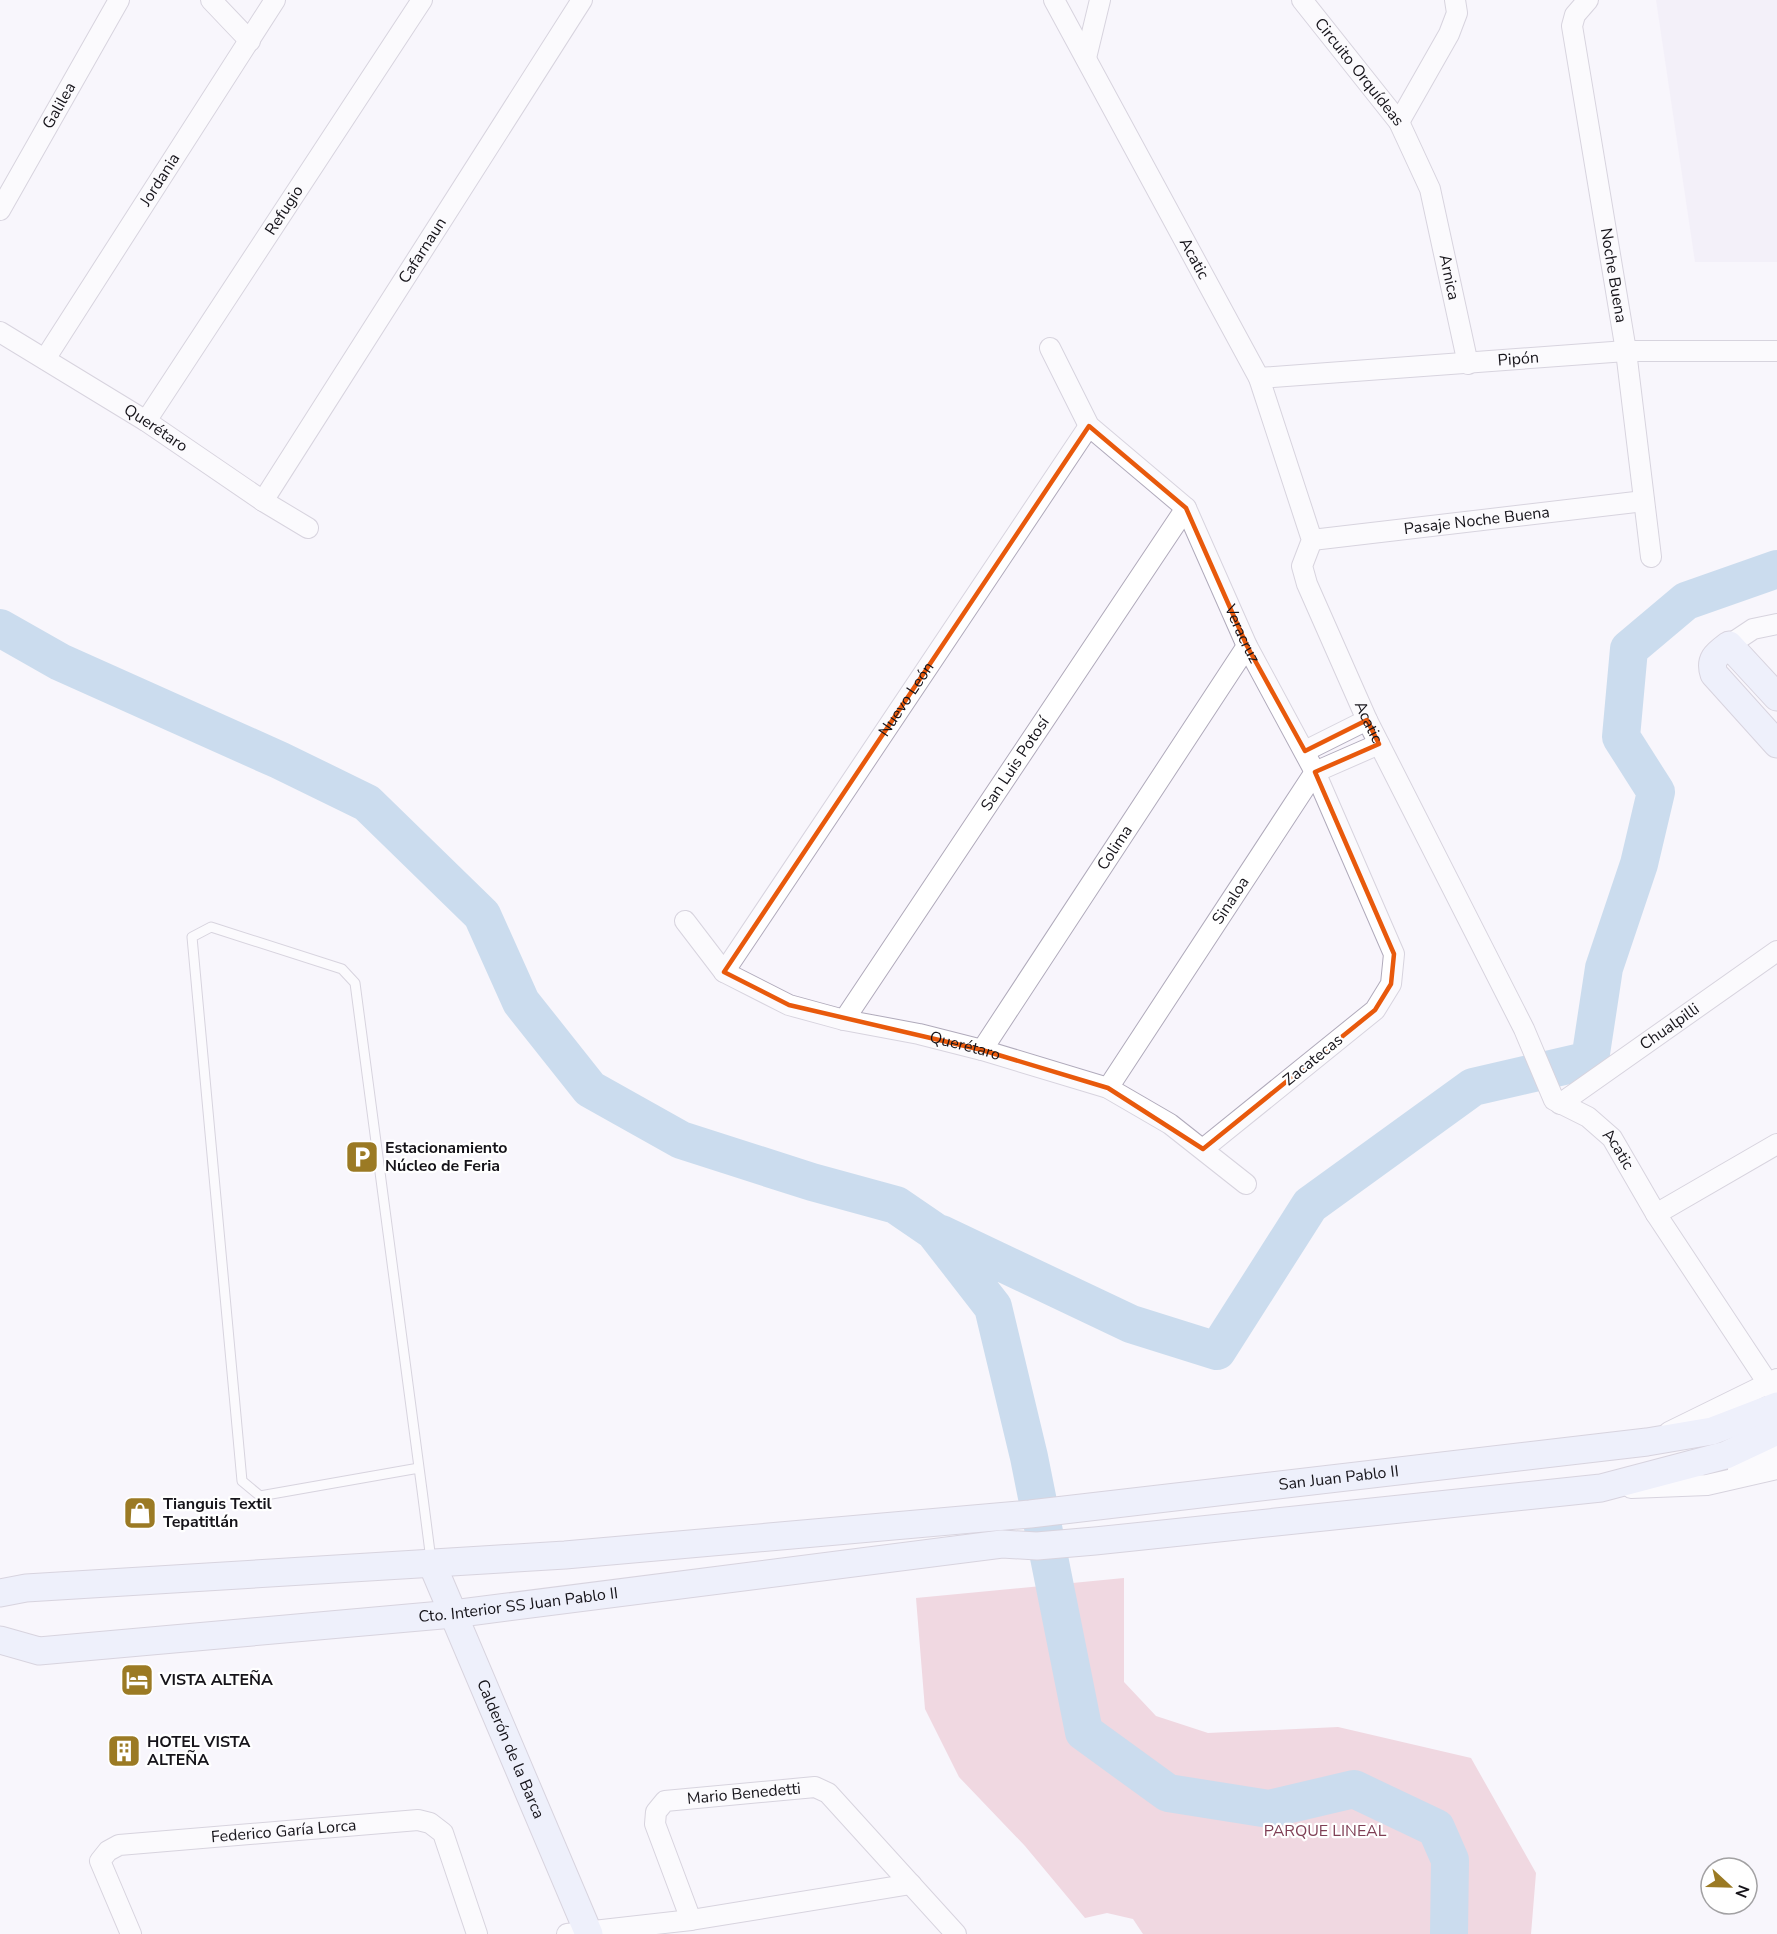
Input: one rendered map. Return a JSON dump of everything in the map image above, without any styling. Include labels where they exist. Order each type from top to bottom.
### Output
[{"type":"main road","points":[[1777,697],[1729,645],[1714,657],[1711,666],[1714,674],[1777,744]]},
{"type":"main road","name":"San Juan Pablo II","points":[[432,1564],[1030,1514],[1647,1442],[1712,1431],[1775,1392]]},
{"type":"main road","points":[[1601,1488],[1726,1455],[1777,1431]]},
{"type":"main road","name":"Cto. Interior SS Juan Pablo II","points":[[0,1640],[39,1651],[453,1614],[1002,1544],[1037,1546],[1095,1541],[1601,1488]]},
{"type":"main road","points":[[0,1593],[26,1588],[432,1564]]},
{"type":"main road","name":"Calderón de la Barca","points":[[432,1564],[581,1933]]},
{"type":"street","name":"Galilea","points":[[0,210],[119,0]]},
{"type":"street","points":[[211,0],[250,41]]},
{"type":"street","name":"Jordania","points":[[45,359],[275,0]]},
{"type":"street","name":"Refugio","points":[[146,421],[422,0]]},
{"type":"street","name":"Cafarnaun","points":[[262,501],[582,0]]},
{"type":"street","name":"Acatic","points":[[1054,0],[1259,378],[1312,540],[1302,566],[1307,584],[1378,744],[1524,1029],[1557,1102],[1588,1117],[1612,1138],[1656,1214],[1775,1392]]},
{"type":"street","points":[[1086,58],[1100,0]]},
{"type":"street","name":"Circuito Orquídeas","points":[[1302,0],[1400,122],[1449,34],[1457,12],[1455,0]]},
{"type":"street","name":"Noche Buena","points":[[1588,0],[1575,15],[1572,26],[1626,351],[1651,557]]},
{"type":"street","name":"Arnica","points":[[1400,122],[1430,189],[1468,364]]},
{"type":"street","name":"Querétaro","points":[[0,332],[146,421],[262,501],[308,528]]},
{"type":"street","name":"Veracruz","points":[[1050,348],[1089,426],[1186,508],[1247,646],[1315,772],[1394,954]]},
{"type":"street","name":"Pipón","points":[[1259,378],[1626,351],[1777,351]]},
{"type":"street","name":"Nuevo León","points":[[724,972],[1089,426]]},
{"type":"street","name":"Pasaje Noche Buena","points":[[1312,540],[1644,501]]},
{"type":"street","name":"San Luis Potosí","points":[[844,1020],[1186,508]]},
{"type":"street","points":[[1729,645],[1753,629],[1777,624]]},
{"type":"street","name":"Colima","points":[[982,1050],[1247,646]]},
{"type":"street","points":[[1305,751],[1367,720]]},
{"type":"street","points":[[1315,772],[1378,744]]},
{"type":"street","name":"Sinaloa","points":[[1108,1088],[1315,772]]},
{"type":"street","name":"Querétaro","points":[[685,921],[724,972],[789,1005],[844,1020],[919,1034],[982,1050],[1108,1088],[1150,1110],[1246,1184]]},
{"type":"street","name":"Chualpilli","points":[[1557,1102],[1777,951]]},
{"type":"street","name":"Zacatecas","points":[[1203,1149],[1375,1010],[1391,984],[1394,954]]},
{"type":"street","points":[[1656,1214],[1777,1144]]},
{"type":"street","points":[[1660,1487],[1701,1482],[1736,1471],[1770,1455],[1777,1446]]},
{"type":"street","points":[[1601,1488],[1707,1485],[1777,1469]]},
{"type":"street","name":"Mario Benedetti","points":[[690,1920],[655,1824],[656,1812],[665,1801],[815,1787],[828,1792],[911,1884]]},
{"type":"street","name":"Federico Garía Lorca","points":[[131,1934],[100,1861],[108,1851],[119,1845],[418,1820],[430,1823],[443,1833],[477,1934]]},
{"type":"street","points":[[581,1933],[690,1920],[911,1884],[956,1934]]},
{"type":"lane","points":[[419,1467],[260,1496],[242,1481],[192,937],[211,927],[342,969],[356,983],[432,1564]]},
{"type":"highlighted area","points":[[1089,426],[1186,508],[1247,646],[1305,751],[1367,720],[1379,744],[1315,772],[1394,954],[1391,984],[1375,1010],[1203,1149],[1108,1088],[982,1050],[789,1005],[724,972]]},
{"type":"shaded area","points":[[1656,0],[1777,0],[1777,262],[1695,262]]},
{"type":"green space","name":"PARQUE LINEAL","points":[[1124,1578],[1124,1682],[1156,1716],[1208,1733],[1338,1727],[1471,1758],[1536,1873],[1531,1934],[1143,1934],[1133,1919],[1107,1913],[1085,1918],[1025,1846],[959,1777],[925,1709],[916,1598]]},
{"type":"waterway","points":[[941,1234],[1131,1324],[1217,1351],[1310,1205],[1473,1087],[1590,1060],[1604,968],[1639,864],[1656,792],[1621,737],[1629,649],[1686,601],[1777,569]]},
{"type":"waterway","points":[[0,628],[60,662],[279,760],[367,803],[482,915],[521,1002],[590,1089],[681,1140],[812,1182],[896,1205],[934,1231],[993,1307],[1029,1457],[1084,1732],[1168,1793],[1269,1809],[1354,1789],[1436,1828],[1450,1860],[1449,1934]]},
{"type":"place","name":"Estacionamiento Núcleo de Feria","points":[[362,1157]]},
{"type":"place","name":"Tianguis Textil Tepatitlán","points":[[140,1513]]},
{"type":"place","name":"VISTA ALTEÑA","points":[[137,1680]]},
{"type":"place","name":"HOTEL VISTA ALTEÑA","points":[[124,1751]]}]
